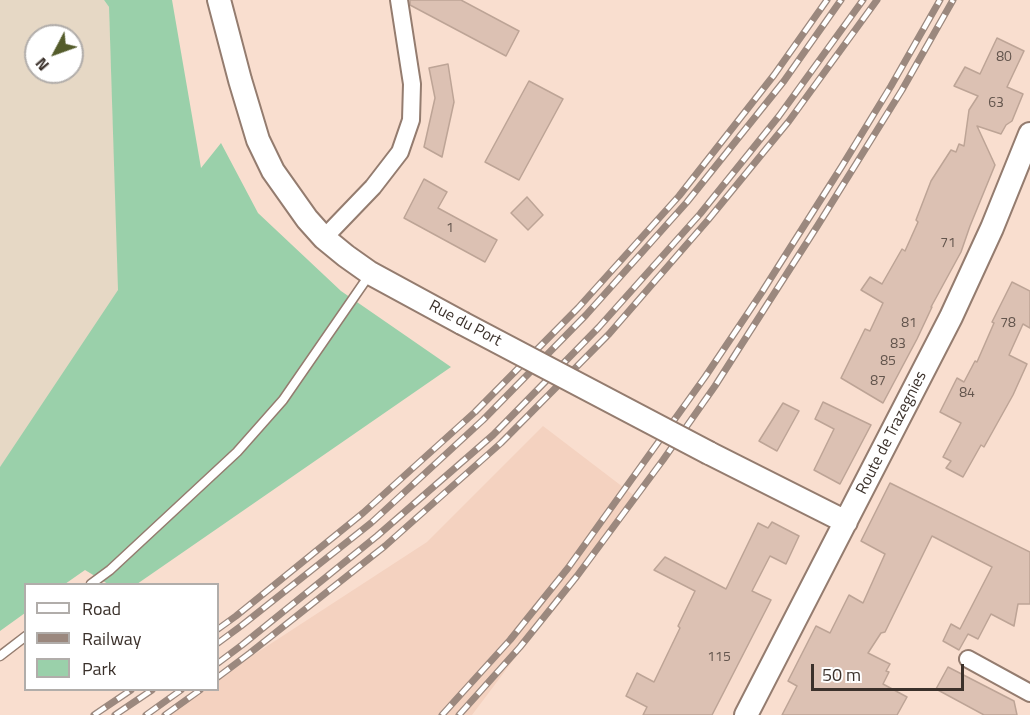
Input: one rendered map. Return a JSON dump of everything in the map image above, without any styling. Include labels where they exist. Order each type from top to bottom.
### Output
[{"type":"main road","name":"Rue du Port","points":[[219,0],[258,140],[273,171],[307,219],[324,238],[370,273],[709,453],[846,522]]},
{"type":"main road","name":"Route de Trazegnies","points":[[746,715],[957,305],[1029,141]]},
{"type":"street","points":[[324,238],[373,187],[400,152],[411,120],[412,84],[399,0]]},
{"type":"street","points":[[968,659],[1030,693]]},
{"type":"lane","points":[[94,583],[237,452],[283,400],[370,273]]},
{"type":"lane","points":[[0,656],[24,638]]},
{"type":"shaded area","points":[[0,0],[104,0],[109,7],[119,297],[0,468]]},
{"type":"shaded area","points":[[543,426],[636,497],[472,715],[164,715],[200,691],[219,691],[219,677],[427,542]]},
{"type":"green space","points":[[104,0],[172,0],[201,168],[221,143],[258,213],[341,291],[451,367],[138,583],[106,583],[85,570],[66,583],[24,583],[24,614],[0,631],[0,467],[118,290],[109,7]]},
{"type":"building","points":[[410,0],[461,0],[519,31],[506,56],[410,5]]},
{"type":"building","points":[[997,38],[1024,51],[1007,87],[1023,94],[1012,121],[1006,125],[1001,134],[977,126],[995,165],[961,252],[883,403],[841,378],[865,329],[870,331],[883,303],[861,290],[870,277],[882,284],[902,249],[905,251],[918,222],[916,220],[931,181],[951,150],[956,152],[959,144],[964,146],[969,110],[978,96],[954,86],[965,67],[980,74]]},
{"type":"building","points":[[448,64],[454,102],[442,157],[424,147],[435,98],[429,68]]},
{"type":"building","points":[[529,81],[563,99],[519,180],[485,162]]},
{"type":"building","points":[[424,179],[447,192],[438,208],[497,240],[485,262],[404,218]]},
{"type":"building","points":[[527,197],[543,215],[528,230],[511,213]]},
{"type":"building","points":[[1012,282],[1030,291],[1030,328],[1023,324],[1009,355],[1027,364],[1013,395],[984,447],[981,445],[963,477],[946,468],[951,461],[943,457],[961,423],[940,412],[957,378],[964,382],[975,361],[977,362],[994,323],[992,322]]},
{"type":"building","points":[[823,402],[871,425],[840,484],[814,470],[834,429],[815,419]]},
{"type":"building","points":[[783,403],[799,411],[777,451],[759,441]]},
{"type":"building","points":[[890,483],[1030,552],[1030,604],[1018,604],[1014,626],[991,614],[978,639],[968,634],[959,650],[943,641],[951,624],[960,629],[992,567],[932,536],[885,632],[881,633],[868,653],[890,664],[883,684],[907,697],[897,715],[782,715],[797,686],[788,681],[816,626],[830,633],[849,595],[863,603],[885,554],[861,541]]},
{"type":"building","points":[[772,522],[799,536],[786,564],[770,556],[752,591],[771,600],[712,715],[643,715],[647,707],[626,696],[637,673],[654,682],[695,591],[654,570],[665,557],[726,589],[758,523],[768,528]]},
{"type":"building","points":[[948,667],[1014,701],[1017,715],[984,715],[936,689]]},
{"type":"railway","points":[[219,628],[363,513],[475,412],[578,308],[679,196],[774,75],[827,0]]},
{"type":"railway","points":[[219,642],[371,523],[483,420],[586,315],[687,202],[784,81],[841,0]]},
{"type":"railway","points":[[219,662],[377,536],[493,435],[599,327],[700,214],[779,116],[863,0]]},
{"type":"railway","points":[[219,676],[385,546],[501,443],[609,334],[708,220],[789,121],[877,0]]},
{"type":"railway","points":[[442,715],[510,640],[568,568],[705,377],[842,166],[940,0]]},
{"type":"railway","points":[[459,715],[520,647],[577,576],[715,386],[902,90],[953,0]]},
{"type":"railway","points":[[94,715],[130,691]]},
{"type":"railway","points":[[115,715],[151,691]]},
{"type":"railway","points":[[146,715],[180,691]]},
{"type":"railway","points":[[165,715],[199,691]]}]
